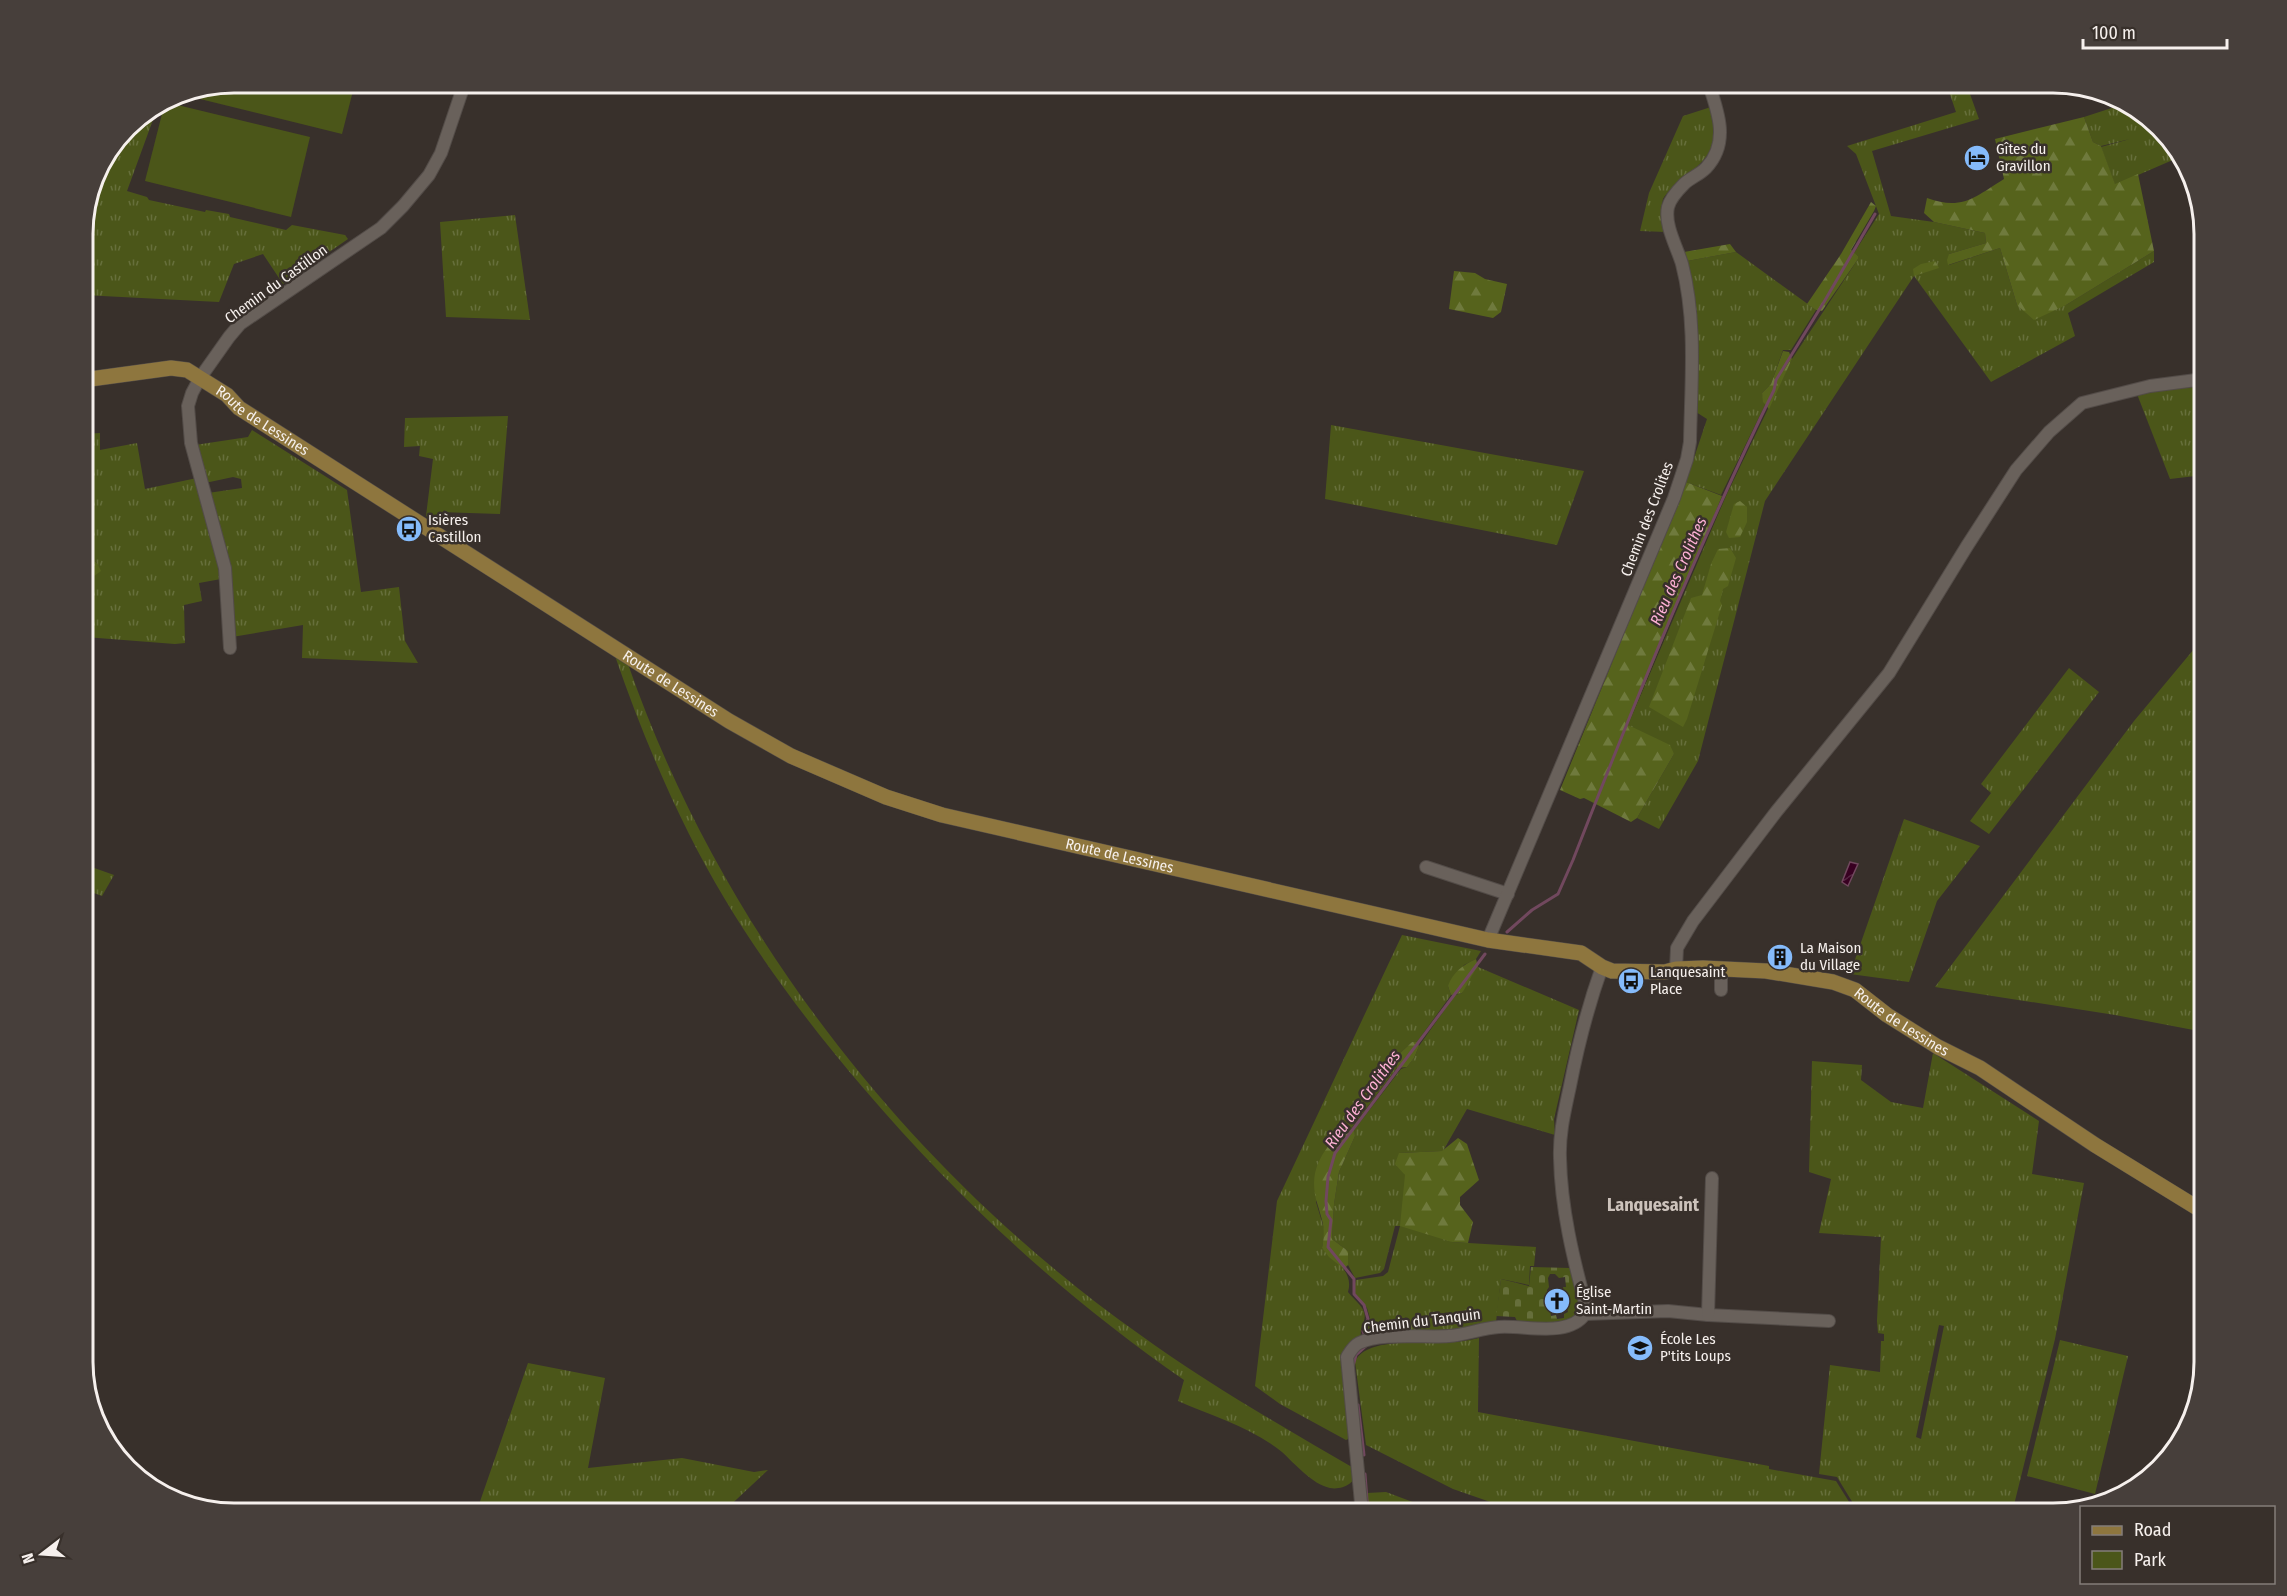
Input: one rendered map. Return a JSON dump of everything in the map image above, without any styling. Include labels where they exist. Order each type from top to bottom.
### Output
[{"type":"main road","name":"Route de Lessines","points":[[93,379],[171,368],[187,370],[227,395],[239,408],[729,721],[802,761],[886,797],[942,815],[1488,940],[1581,953],[1612,971],[1665,972],[1676,969],[1766,971],[1833,982],[1855,990],[1887,1015],[1938,1047],[1980,1068],[2095,1144],[2194,1205]]},
{"type":"street","name":"Chemin du Castillon","points":[[230,648],[225,568],[191,443],[188,406],[192,393],[200,378],[240,324],[381,228],[403,206],[429,175],[441,153],[461,93]]},
{"type":"street","name":"Chemin des Crolites","points":[[1488,940],[1674,498],[1687,459],[1690,442],[1692,330],[1682,265],[1669,223],[1668,206],[1677,191],[1690,178],[1705,170],[1715,155],[1720,141],[1720,127],[1712,93]]},
{"type":"street","points":[[1676,969],[1677,948],[1693,921],[1776,812],[1889,673],[2016,470],[2049,432],[2082,403],[2150,386],[2194,380]]},
{"type":"street","points":[[1426,867],[1508,894]]},
{"type":"street","points":[[1602,967],[1576,1053],[1562,1124],[1560,1158],[1569,1239],[1586,1314],[1668,1311],[1829,1321]]},
{"type":"street","points":[[1720,990],[1721,969]]},
{"type":"street","points":[[1708,1315],[1712,1178]]},
{"type":"street","name":"Chemin du Tanquin","points":[[1361,1503],[1347,1358],[1358,1344],[1371,1339],[1402,1336],[1451,1336],[1497,1327],[1559,1329],[1575,1324],[1586,1314]]},
{"type":"green space","points":[[234,93],[352,93],[342,134],[197,98]]},
{"type":"green space","points":[[1949,93],[1970,93],[1979,119],[1872,151],[1891,216],[1985,233],[1986,243],[1949,254],[1949,265],[2000,248],[2017,305],[2066,305],[2154,251],[2154,262],[2068,313],[2075,336],[1991,382],[1914,276],[1765,501],[1698,761],[1659,829],[1637,818],[1674,754],[1628,725],[1726,496],[1792,359],[1858,259],[1854,253],[1879,214],[1856,154],[1847,146],[1956,112]]},
{"type":"green space","points":[[178,105],[310,137],[291,217],[145,181],[162,114]]},
{"type":"green space","points":[[1711,107],[1714,132],[1710,150],[1698,166],[1663,199],[1662,211],[1666,232],[1640,231],[1649,193],[1683,116]]},
{"type":"green space","points":[[2114,107],[2139,122],[2153,134],[2173,160],[2115,185],[2101,147],[2130,139],[2101,146],[2093,142],[2084,117]]},
{"type":"green space","points":[[2084,117],[2093,142],[2101,146],[2115,184],[2138,174],[2154,251],[2066,305],[2034,320],[2017,305],[2000,248],[1948,265],[1949,254],[1986,243],[1985,233],[1934,222],[1924,213],[1927,198],[1950,203],[1968,200],[2004,179],[1995,139]]},
{"type":"green space","points":[[153,119],[127,191],[147,197],[149,200],[205,212],[206,210],[229,214],[230,217],[286,230],[292,225],[345,235],[348,239],[283,284],[263,254],[234,264],[219,302],[93,296],[93,225],[104,180],[128,141]]},
{"type":"green space","points":[[1871,202],[1876,206],[1874,211],[1851,250],[1858,256],[1858,259],[1822,311],[1816,310],[1807,304],[1841,254]]},
{"type":"green space","points":[[515,215],[530,320],[446,317],[440,222]]},
{"type":"green space","points":[[1730,244],[1736,252],[1687,261],[1684,252]]},
{"type":"green space","points":[[1736,252],[1816,310],[1791,350],[1783,350],[1771,384],[1762,393],[1765,405],[1721,495],[1686,482],[1707,419],[1696,412],[1696,317],[1687,261]]},
{"type":"green space","points":[[1935,261],[1939,268],[1914,276],[1913,269],[1921,264]]},
{"type":"green space","points":[[1454,271],[1475,273],[1485,279],[1507,284],[1501,312],[1493,318],[1449,309]]},
{"type":"green space","points":[[1783,351],[1789,352],[1792,359],[1769,409],[1763,402],[1762,393],[1771,384]]},
{"type":"green space","points":[[2194,386],[2194,476],[2170,479],[2137,394]]},
{"type":"green space","points":[[508,416],[500,514],[439,512],[434,521],[426,516],[433,459],[419,456],[420,446],[404,447],[405,418]]},
{"type":"green space","points":[[1331,425],[1584,471],[1557,545],[1325,499]]},
{"type":"green space","points":[[252,430],[347,490],[361,592],[399,587],[405,641],[418,663],[302,658],[303,625],[232,637],[208,493],[242,488],[241,479],[233,477],[205,483],[195,445],[248,437]]},
{"type":"green space","points":[[93,433],[100,433],[100,450],[137,443],[145,489],[197,478],[221,579],[199,583],[202,601],[184,605],[185,643],[93,638],[93,576],[97,563],[93,560]]},
{"type":"green space","points":[[1686,482],[1722,496],[1628,725],[1670,745],[1674,754],[1637,818],[1631,822],[1584,798],[1580,799],[1560,790]]},
{"type":"green space","points":[[1740,501],[1747,507],[1747,522],[1740,537],[1729,538],[1726,532],[1734,504]]},
{"type":"green space","points":[[1730,548],[1736,558],[1728,586],[1723,589],[1720,601],[1722,605],[1683,727],[1649,707],[1691,598],[1702,595],[1718,549]]},
{"type":"green space","points":[[93,560],[101,571],[93,576]]},
{"type":"green space","points":[[2194,649],[2194,1030],[2115,1015],[1935,987],[2134,721]]},
{"type":"green space","points":[[615,656],[628,664],[667,763],[714,858],[770,950],[832,1038],[901,1121],[975,1198],[1055,1270],[1139,1334],[1192,1370],[1246,1405],[1357,1470],[1354,1479],[1348,1485],[1339,1488],[1323,1486],[1304,1473],[1282,1452],[1258,1436],[1178,1401],[1184,1380],[1096,1315],[1055,1281],[976,1208],[901,1131],[840,1060],[792,999],[726,902],[668,790]]},
{"type":"green space","points":[[2069,668],[2099,692],[1989,834],[1970,821],[1991,793],[1981,784]]},
{"type":"green space","points":[[1904,819],[1980,846],[1937,901],[1909,982],[1850,974]]},
{"type":"green space","points":[[93,868],[114,875],[102,896],[93,893]]},
{"type":"green space","points":[[1402,935],[1481,951],[1476,959],[1464,965],[1448,986],[1451,995],[1417,1042],[1412,1042],[1396,1057],[1397,1068],[1350,1130],[1342,1129],[1316,1202],[1325,1232],[1322,1248],[1338,1262],[1346,1273],[1348,1292],[1365,1315],[1361,1337],[1346,1346],[1341,1355],[1352,1437],[1346,1440],[1280,1404],[1255,1386],[1277,1201]]},
{"type":"green space","points":[[1476,959],[1478,967],[1462,993],[1451,995],[1448,986],[1453,977],[1463,966]]},
{"type":"green space","points":[[1478,967],[1579,1010],[1554,1119],[1555,1135],[1467,1109],[1443,1151],[1399,1153],[1405,1175],[1452,1242],[1536,1247],[1534,1266],[1530,1266],[1529,1285],[1501,1279],[1496,1322],[1455,1329],[1365,1334],[1370,1318],[1367,1308],[1353,1291],[1356,1280],[1383,1276],[1388,1272],[1400,1226],[1395,1226],[1384,1269],[1380,1273],[1355,1278],[1348,1265],[1348,1251],[1332,1239],[1339,1172],[1355,1136],[1354,1130],[1401,1069],[1407,1067],[1414,1058],[1419,1046],[1455,995],[1462,993],[1468,979]]},
{"type":"green space","points":[[1412,1042],[1417,1042],[1419,1046],[1414,1058],[1407,1067],[1397,1068],[1396,1057]]},
{"type":"green space","points":[[1933,1053],[2039,1121],[2032,1174],[2084,1183],[2055,1339],[2014,1503],[1853,1503],[1837,1477],[1819,1474],[1830,1365],[1880,1372],[1881,1341],[1884,1341],[1884,1334],[1878,1333],[1877,1321],[1881,1237],[1819,1233],[1831,1179],[1809,1172],[1812,1061],[1862,1065],[1861,1080],[1891,1102],[1923,1108]],"holes":[[[1939,1325],[1944,1326],[1921,1439],[1916,1437]]]},
{"type":"green space","points":[[1342,1129],[1354,1130],[1355,1136],[1339,1172],[1334,1204],[1332,1239],[1348,1251],[1348,1265],[1344,1269],[1322,1248],[1323,1227],[1314,1183],[1322,1155]]},
{"type":"green space","points":[[1458,1138],[1467,1144],[1479,1180],[1460,1197],[1460,1205],[1473,1222],[1468,1243],[1452,1242],[1400,1226],[1405,1175],[1395,1164],[1399,1153],[1442,1151]]},
{"type":"green space","points":[[1531,1267],[1570,1268],[1580,1315],[1560,1325],[1518,1323],[1515,1317],[1496,1316],[1501,1279],[1529,1286]],"holes":[[[1550,1274],[1555,1274],[1559,1278],[1565,1277],[1566,1287],[1563,1287],[1568,1312],[1564,1314],[1564,1318],[1557,1319],[1556,1315],[1551,1316],[1547,1290],[1548,1278]]]},
{"type":"green space","points":[[1479,1338],[1478,1412],[1769,1466],[1769,1469],[1836,1481],[1850,1503],[1493,1503],[1453,1489],[1366,1445],[1355,1362],[1361,1354],[1371,1348],[1398,1343],[1465,1341]]},
{"type":"green space","points":[[2060,1340],[2128,1356],[2095,1494],[2027,1476]]},
{"type":"green space","points":[[528,1363],[605,1378],[588,1468],[682,1458],[754,1472],[768,1470],[733,1503],[479,1503]]},
{"type":"green space","points":[[1386,1492],[1415,1503],[1368,1503],[1367,1493]]},
{"type":"water","points":[[1850,862],[1858,864],[1848,886],[1842,882]]},
{"type":"waterway","name":"Rieu des Crolithes","points":[[1507,932],[1532,910],[1558,894],[1669,623],[1774,390],[1776,380],[1875,214]]},
{"type":"waterway","name":"Rieu des Crolithes","points":[[1365,1337],[1363,1331],[1368,1319],[1364,1305],[1354,1294],[1354,1279],[1328,1247],[1331,1220],[1327,1214],[1326,1201],[1328,1177],[1335,1153],[1485,954]]},
{"type":"waterway","name":"Rieu des Crolithes","points":[[1353,1366],[1356,1355],[1366,1346]]},
{"type":"waterway","name":"Rieu des Crolithes","points":[[1358,1405],[1364,1455]]},
{"type":"waterway","name":"Rieu des Crolithes","points":[[1365,1474],[1367,1503]]},
{"type":"place","name":"Gîtes du Gravillon","points":[[1977,158]]},
{"type":"place","name":"Isières Castillon","points":[[409,529]]},
{"type":"place","name":"La Maison du Village","points":[[1780,957]]},
{"type":"place","name":"Lanquesaint Place","points":[[1631,981]]},
{"type":"place","name":"Église Saint-Martin","points":[[1557,1301]]},
{"type":"place","name":"École Les P'tits Loups","points":[[1640,1348]]},
{"type":"district","name":"Lanquesaint","points":[[1653,1205]]}]
